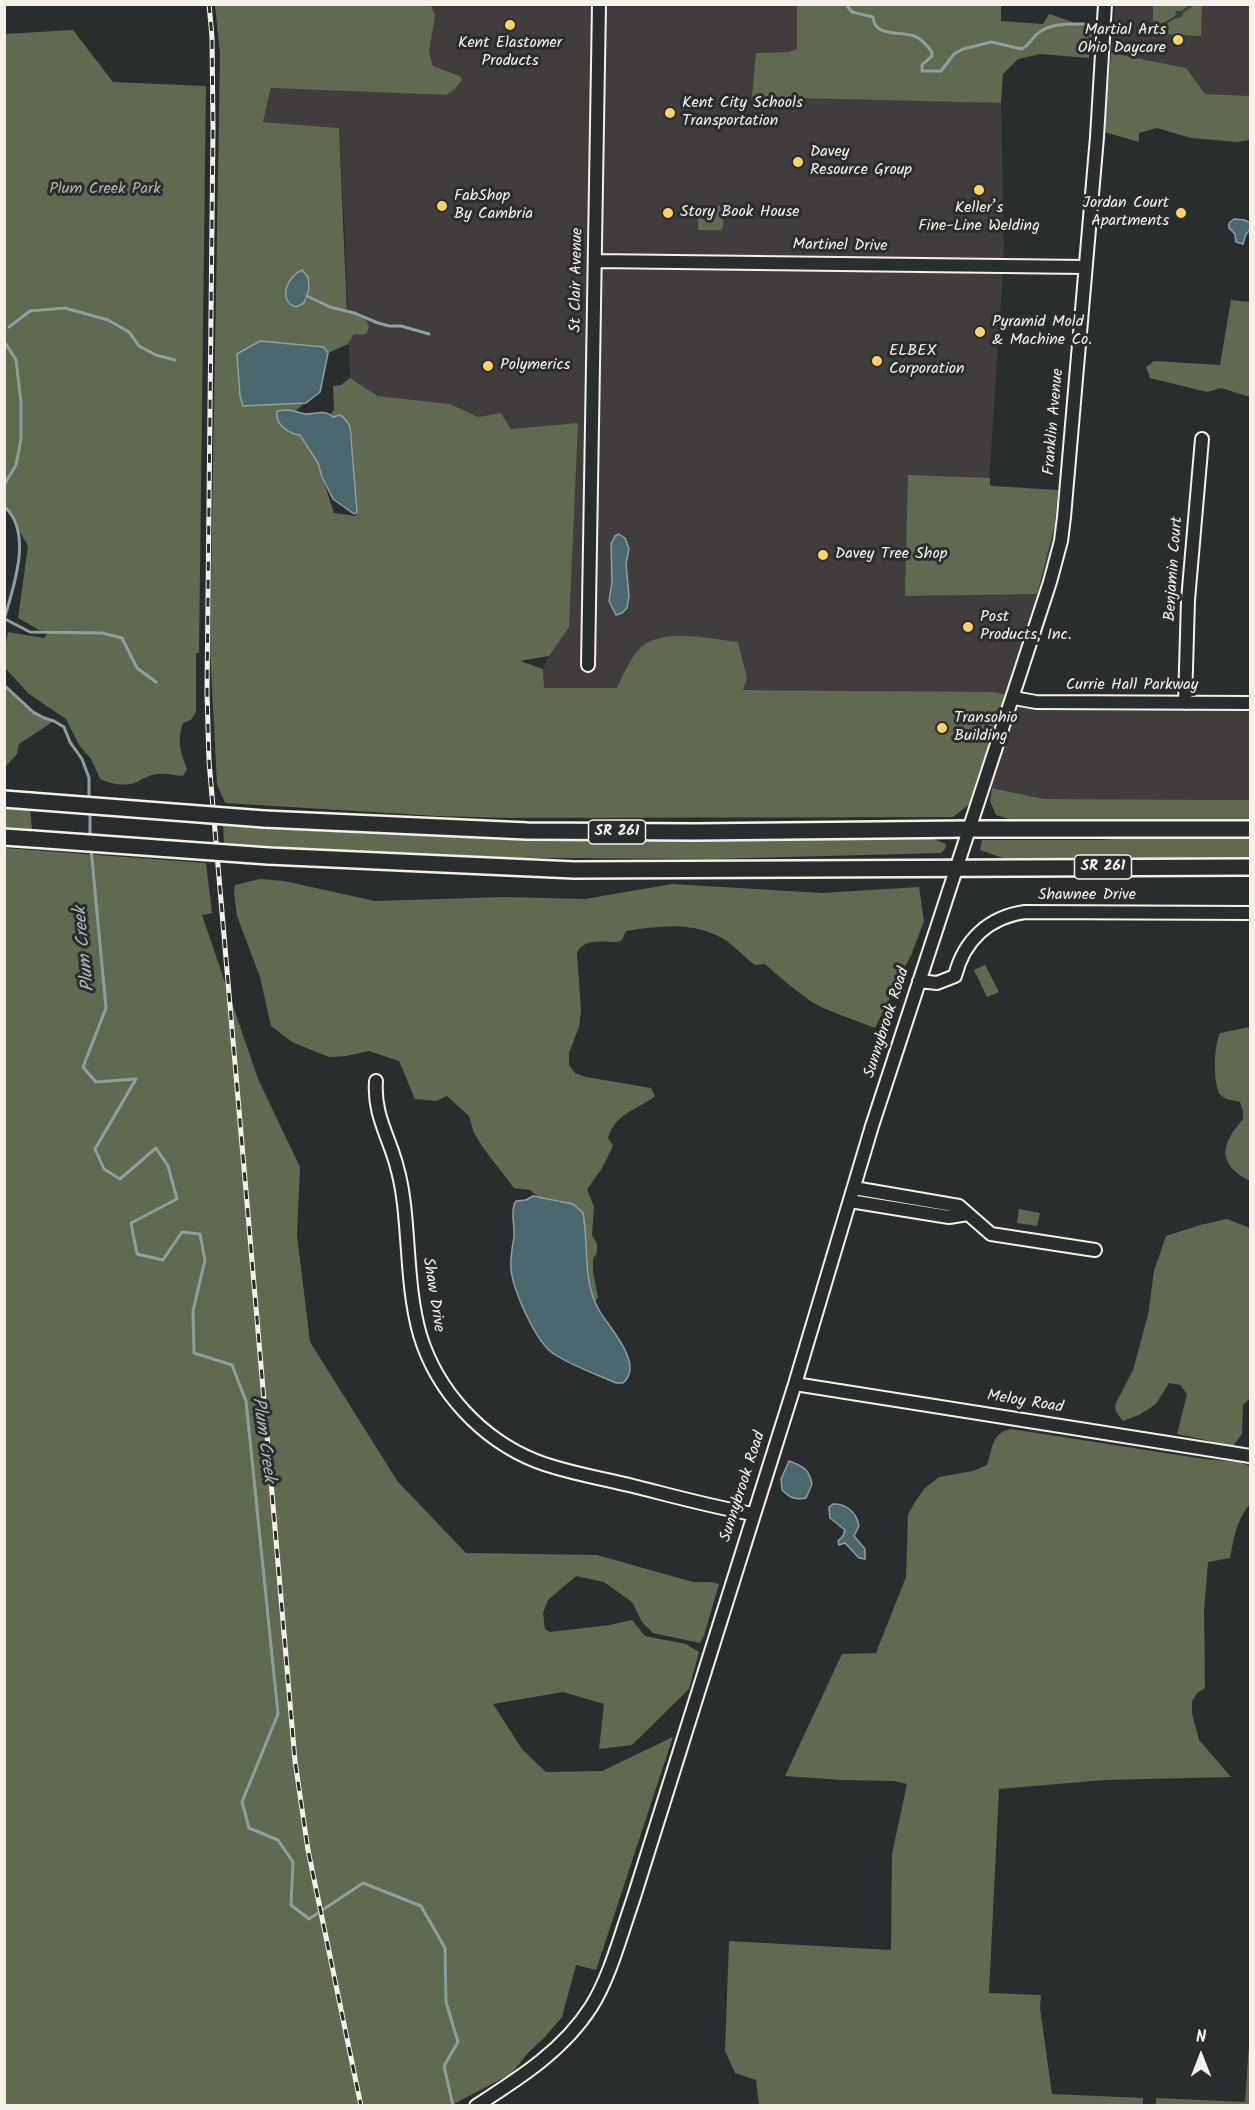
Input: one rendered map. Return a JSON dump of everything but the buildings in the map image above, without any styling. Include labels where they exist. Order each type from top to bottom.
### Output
[{"type":"main road","name":"SR 261","points":[[4,799],[264,819],[527,831],[1251,829]]},
{"type":"main road","name":"SR 261","points":[[4,837],[268,856],[574,870],[1251,867]]},
{"type":"street","name":"St Clair Avenue","points":[[588,665],[599,4]]},
{"type":"street","name":"Franklin Avenue","points":[[969,829],[1014,698],[1061,541],[1097,137],[1105,4]]},
{"type":"street","name":"Martinel Drive","points":[[595,261],[1084,267]]},
{"type":"street","name":"Benjamin Court","points":[[1185,703],[1188,600],[1202,439]]},
{"type":"street","name":"Currie Hall Parkway","points":[[1014,698],[1036,702],[1251,703]]},
{"type":"street","name":"Sunnybrook Road","points":[[476,2106],[520,2078],[555,2049],[581,2021],[597,1996],[633,1900],[854,1188],[969,829]]},
{"type":"street","name":"Shawnee Drive","points":[[919,981],[936,983],[956,976],[963,952],[971,941],[992,922],[1012,914],[1251,913]]},
{"type":"street","name":"Shaw Drive","points":[[376,1081],[376,1110],[397,1166],[403,1192],[414,1304],[420,1335],[438,1376],[462,1408],[493,1437],[535,1460],[753,1514]]},
{"type":"street","points":[[854,1188],[959,1206],[991,1234],[1095,1250]]},
{"type":"street","points":[[850,1201],[949,1217],[968,1214]]},
{"type":"street","name":"Meloy Road","points":[[795,1384],[1251,1456]]},
{"type":"shaded area","points":[[431,4],[797,5],[797,49],[788,52],[756,53],[753,97],[1001,103],[1004,252],[989,485],[1066,491],[1064,517],[1014,697],[1250,703],[1250,800],[1044,799],[984,786],[971,788],[899,691],[544,688],[543,669],[549,656],[511,429],[501,413],[478,417],[450,404],[378,396],[350,378],[339,128],[263,122],[272,88],[445,95],[454,89],[460,76],[434,66],[429,51],[435,16]]},
{"type":"shaded area","points":[[1115,5],[1250,5],[1250,96],[1205,94],[1186,68],[1111,53]]},
{"type":"green space","points":[[1153,4],[1190,5],[1181,11],[1176,11],[1175,16],[1158,26],[1153,24]]},
{"type":"green space","points":[[215,5],[431,5],[435,16],[429,51],[433,66],[460,76],[462,80],[446,95],[271,88],[263,122],[339,128],[347,314],[350,313],[366,320],[369,327],[366,333],[353,335],[348,344],[328,353],[320,392],[287,417],[317,461],[334,513],[356,516],[349,472],[352,430],[340,415],[333,417],[331,414],[334,409],[333,386],[341,385],[350,378],[378,396],[450,404],[478,417],[501,413],[511,429],[578,423],[569,627],[549,656],[520,661],[543,669],[544,688],[617,688],[641,647],[662,637],[688,636],[738,642],[747,678],[743,690],[994,692],[1006,695],[971,803],[953,817],[511,818],[437,816],[225,803],[217,784],[210,649],[220,54]]},
{"type":"green space","points":[[797,5],[1001,5],[1001,21],[1043,24],[1049,14],[1093,29],[1089,58],[1040,54],[1018,59],[1003,74],[1001,103],[752,97],[756,53],[788,52],[797,49]]},
{"type":"green space","points":[[1194,5],[1202,5],[1201,36],[1160,34],[1165,25],[1182,17],[1183,13]]},
{"type":"green space","name":"Plum Creek Park","points":[[73,30],[113,82],[206,86],[199,653],[196,653],[196,712],[191,720],[183,723],[181,729],[180,746],[187,769],[183,776],[156,774],[123,785],[100,779],[91,759],[79,745],[66,719],[29,694],[6,669],[5,648],[8,632],[44,638],[49,632],[39,630],[18,618],[28,546],[5,509],[4,34]]},
{"type":"green space","points":[[1111,53],[1186,68],[1205,94],[1250,96],[1250,140],[1237,142],[1191,138],[1157,128],[1139,133],[1139,142],[1104,132]]},
{"type":"green space","points":[[720,206],[724,222],[722,230],[698,230],[698,207]]},
{"type":"green space","points":[[1231,300],[1250,302],[1250,397],[1221,388],[1207,392],[1150,378],[1146,367],[1154,361],[1220,365]]},
{"type":"green space","points":[[908,475],[990,478],[990,486],[1058,490],[1055,524],[1037,594],[905,596]]},
{"type":"green space","points":[[4,685],[33,711],[54,721],[19,744],[17,754],[5,767]]},
{"type":"green space","points":[[992,788],[1044,799],[1250,800],[1250,821],[1016,821],[996,815],[990,801]]},
{"type":"green space","points":[[5,807],[30,809],[32,829],[5,827]]},
{"type":"green space","points":[[223,822],[911,836],[933,839],[946,844],[941,853],[711,859],[416,857],[224,843]]},
{"type":"green space","points":[[1156,836],[1250,836],[1250,859],[1003,858],[980,850],[982,840],[1100,840]]},
{"type":"green space","points":[[4,848],[206,863],[212,913],[202,915],[258,1079],[300,1167],[297,1235],[310,1342],[398,1482],[466,1553],[597,1555],[693,1582],[719,1584],[700,1643],[653,1633],[642,1622],[632,1602],[604,1582],[576,1576],[548,1600],[543,1613],[545,1629],[550,1632],[632,1620],[645,1636],[686,1644],[699,1652],[689,1689],[632,1745],[599,1749],[604,1704],[563,1692],[493,1704],[522,1749],[546,1772],[602,1771],[673,1737],[596,1970],[576,1965],[562,2017],[511,2074],[452,2105],[5,2105]]},
{"type":"green space","points":[[260,879],[284,881],[375,901],[504,897],[585,899],[672,884],[822,893],[919,887],[924,921],[912,953],[875,1028],[816,1004],[765,964],[755,965],[728,942],[696,929],[673,926],[638,929],[626,931],[622,940],[617,942],[594,942],[580,948],[577,953],[581,1011],[579,1027],[569,1053],[569,1065],[575,1073],[586,1077],[651,1088],[655,1096],[621,1117],[616,1123],[608,1138],[613,1146],[601,1170],[587,1189],[594,1207],[592,1235],[597,1244],[597,1253],[593,1259],[598,1298],[595,1301],[587,1269],[583,1213],[562,1201],[541,1199],[530,1190],[514,1188],[474,1133],[469,1116],[447,1096],[436,1101],[415,1099],[399,1061],[369,1051],[329,1057],[292,1042],[271,1026],[260,977],[237,916],[234,894],[235,885]]},
{"type":"green space","points":[[985,965],[999,992],[987,997],[974,970]]},
{"type":"green space","points":[[1250,1027],[1250,1181],[1231,1168],[1227,1161],[1227,1145],[1243,1119],[1243,1111],[1240,1102],[1226,1098],[1219,1093],[1215,1063],[1216,1046],[1220,1033]]},
{"type":"green space","points":[[1019,1209],[1040,1213],[1037,1226],[1017,1223]]},
{"type":"green space","points":[[1227,1219],[1250,1228],[1250,1393],[1249,1399],[1243,1405],[1242,1434],[1233,1446],[1177,1434],[1187,1394],[1180,1385],[1169,1383],[1156,1404],[1139,1415],[1123,1421],[1116,1412],[1115,1405],[1133,1370],[1148,1315],[1154,1271],[1166,1236]]},
{"type":"green space","points":[[1011,1429],[1204,1459],[1239,1462],[1250,1466],[1250,1504],[1234,1536],[1230,1558],[1208,1562],[1204,1611],[1205,1688],[1197,1693],[1192,1701],[1192,1714],[1199,1740],[1231,1777],[1104,1780],[999,1789],[989,1993],[1041,1995],[1040,2008],[1052,2094],[1143,2098],[1143,2105],[759,2105],[756,2080],[735,2073],[725,2051],[729,1941],[891,1950],[892,1854],[907,1784],[894,1781],[785,1776],[842,1654],[876,1653],[906,1577],[908,1515],[915,1502],[924,1489],[939,1477],[973,1471],[987,1465],[996,1438],[1004,1431]]},
{"type":"green space","points":[[1250,2030],[1250,2105],[1156,2105],[1156,2098],[1245,2102]]},
{"type":"water","points":[[1234,219],[1250,223],[1250,230],[1243,244],[1236,242],[1235,234],[1229,228],[1229,223]]},
{"type":"water","points":[[302,270],[308,277],[309,289],[304,303],[296,307],[287,300],[286,288],[292,277]]},
{"type":"water","points":[[260,341],[324,347],[328,353],[320,392],[306,403],[243,406],[240,396],[237,354]]},
{"type":"water","points":[[286,410],[305,414],[323,413],[333,417],[340,415],[347,422],[351,431],[357,512],[354,514],[333,499],[318,463],[300,435],[291,433],[280,424],[277,411]]},
{"type":"water","points":[[619,534],[625,538],[629,549],[626,564],[629,596],[627,608],[616,615],[609,601],[612,582],[611,544],[615,536]]},
{"type":"water","points":[[533,1196],[573,1204],[583,1213],[590,1287],[599,1310],[628,1356],[629,1375],[623,1383],[616,1383],[554,1354],[540,1339],[526,1315],[511,1269],[514,1237],[513,1213],[516,1201],[526,1200]]},
{"type":"water","points":[[789,1461],[802,1467],[809,1475],[812,1484],[806,1498],[793,1498],[782,1490],[781,1479]]},
{"type":"water","points":[[833,1504],[846,1507],[856,1517],[859,1526],[854,1536],[865,1549],[865,1559],[859,1558],[845,1543],[839,1545],[838,1541],[845,1530],[830,1518],[829,1507]]},
{"type":"waterway","points":[[848,4],[852,12],[873,17],[878,28],[914,36],[924,42],[932,52],[932,56],[922,65],[922,71],[941,71],[954,54],[963,49],[991,42],[1022,49],[1036,35],[1048,28],[1088,24]]},
{"type":"waterway","points":[[307,296],[330,307],[354,313],[378,323],[401,326],[429,334]]},
{"type":"waterway","points":[[9,327],[30,311],[65,308],[108,320],[129,332],[139,346],[156,355],[175,360]]},
{"type":"waterway","points":[[4,485],[16,465],[21,439],[21,402],[16,360],[6,344]]},
{"type":"waterway","name":"Plum Creek","points":[[4,506],[13,517],[20,545],[16,577],[4,620]]},
{"type":"waterway","points":[[5,619],[30,632],[102,633],[122,638],[137,668],[156,682]]},
{"type":"waterway","name":"Plum Creek","points":[[4,685],[33,712],[64,727],[70,742],[82,759],[89,778],[89,800]]},
{"type":"waterway","name":"Plum Creek","points":[[90,809],[90,839]]},
{"type":"waterway","name":"Plum Creek","points":[[91,848],[106,1008],[83,1067],[96,1082],[136,1079],[95,1149],[104,1169],[120,1179],[156,1148],[168,1166],[177,1199],[131,1223],[137,1254],[163,1260],[182,1232],[200,1234],[205,1260],[193,1311],[194,1353],[232,1365],[246,1401],[278,1714],[242,1802],[249,1828],[278,1840],[293,1862],[291,1905],[309,1919],[363,1883],[421,1906],[445,1948],[446,2002],[458,2042],[444,2066],[453,2106]]},
{"type":"railway","points":[[209,4],[212,37],[213,128],[207,692],[209,761],[295,1761],[308,1850],[361,2106]]},
{"type":"place","name":"Kent Elastomer Products","points":[[510,25]]},
{"type":"place","name":"Martial Arts Ohio Daycare","points":[[1178,40]]},
{"type":"place","name":"Kent City Schools Transportation","points":[[670,113]]},
{"type":"place","name":"Davey Resource Group","points":[[798,162]]},
{"type":"place","name":"Keller’s Fine-Line Welding","points":[[979,190]]},
{"type":"place","name":"FabShop By Cambria","points":[[442,206]]},
{"type":"place","name":"Story Book House","points":[[668,213]]},
{"type":"place","name":"Jordan Court Apartments","points":[[1181,213]]},
{"type":"place","name":"Pyramid Mold & Machine Co.","points":[[980,332]]},
{"type":"place","name":"ELBEX Corporation","points":[[877,361]]},
{"type":"place","name":"Polymerics","points":[[488,366]]},
{"type":"place","name":"Davey Tree Shop","points":[[823,555]]},
{"type":"place","name":"Post Products, Inc.","points":[[968,627]]},
{"type":"place","name":"Transohio Building","points":[[942,728]]}]
